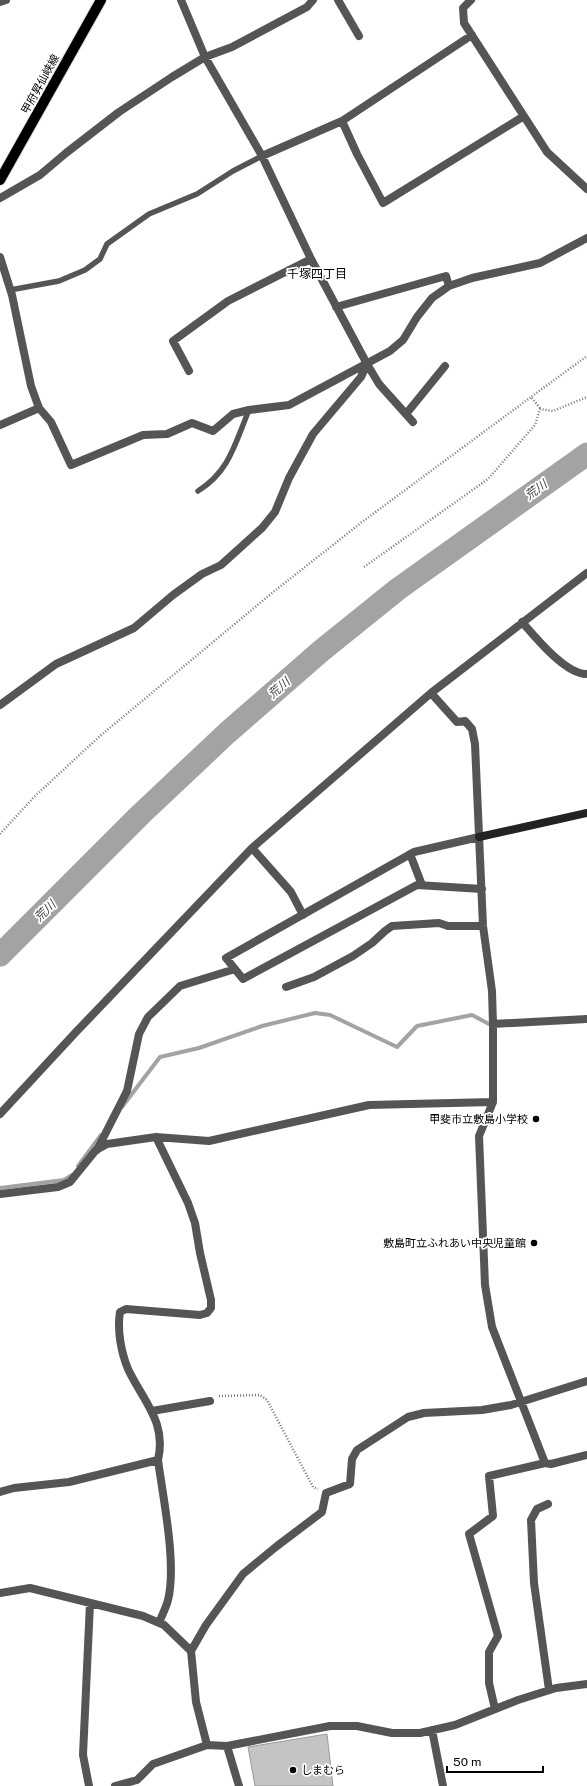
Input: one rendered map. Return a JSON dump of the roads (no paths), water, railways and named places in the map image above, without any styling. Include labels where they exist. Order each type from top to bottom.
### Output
[{"type":"main road","name":"甲府昇仙峡線","points":[[0,178],[101,0]]},
{"type":"street","points":[[0,2],[6,0]]},
{"type":"street","points":[[181,0],[205,57],[262,156],[311,259],[366,364],[379,384],[413,422]]},
{"type":"street","points":[[0,198],[40,175],[119,112],[205,57],[232,47],[307,7],[313,0]]},
{"type":"street","points":[[338,0],[359,36]]},
{"type":"street","points":[[472,0],[463,8],[464,23],[547,152],[587,189]]},
{"type":"street","points":[[262,156],[342,121],[472,35]]},
{"type":"street","points":[[342,121],[357,154],[383,203],[524,116]]},
{"type":"street","points":[[0,257],[10,290],[31,386],[39,408],[51,422],[71,465],[143,435],[167,434],[192,423],[213,431],[233,414],[249,410],[289,405],[390,351],[402,340],[432,298],[449,286],[472,278],[540,263],[587,238]]},
{"type":"street","points":[[189,371],[173,341],[228,301],[311,259]]},
{"type":"street","points":[[336,307],[446,276],[449,286]]},
{"type":"street","points":[[0,705],[56,664],[134,628],[173,595],[202,574],[221,565],[262,528],[275,512],[289,478],[313,434],[361,378],[366,364]]},
{"type":"street","points":[[406,414],[445,366]]},
{"type":"street","points":[[0,425],[39,408]]},
{"type":"street","points":[[0,1114],[81,1026],[252,848],[431,693],[587,573]]},
{"type":"street","points":[[522,622],[548,652],[580,674],[587,674]]},
{"type":"street","points":[[431,693],[457,722],[465,721],[472,729],[475,744],[483,926],[492,991],[494,1024],[493,1102],[478,1136],[485,1285],[492,1327],[545,1463]]},
{"type":"street","points":[[482,889],[417,885],[243,979],[226,958],[414,852],[587,813]]},
{"type":"street","points":[[252,848],[291,892],[303,915]]},
{"type":"street","points":[[410,854],[422,885]]},
{"type":"street","points":[[286,987],[314,977],[353,956],[372,943],[384,931],[392,926],[439,923],[448,926],[483,926]]},
{"type":"street","points":[[0,1194],[58,1187],[70,1182],[96,1150],[128,1091],[139,1034],[148,1017],[180,986],[235,969]]},
{"type":"street","points":[[494,1024],[587,1019]]},
{"type":"street","points":[[96,1150],[107,1144],[156,1137],[209,1141],[369,1105],[493,1102]]},
{"type":"street","points":[[156,1137],[188,1203],[195,1223],[200,1253],[211,1300],[211,1308],[206,1313],[200,1315],[126,1309],[120,1312],[119,1319],[122,1352],[128,1370],[157,1420],[161,1446],[158,1460],[170,1555],[170,1581],[168,1600],[159,1623]]},
{"type":"street","points":[[207,1745],[196,1702],[191,1651],[206,1625],[243,1574],[322,1512],[326,1493],[350,1484],[352,1458],[357,1450],[408,1417],[424,1413],[482,1410],[522,1402],[587,1381]]},
{"type":"street","points":[[152,1411],[210,1401]]},
{"type":"street","points":[[495,1709],[489,1683],[489,1652],[498,1636],[469,1534],[493,1516],[489,1476],[545,1463],[551,1464],[587,1455]]},
{"type":"street","points":[[0,1492],[14,1488],[69,1482],[158,1460]]},
{"type":"street","points":[[548,1504],[537,1509],[531,1520],[534,1583],[549,1690]]},
{"type":"street","points":[[0,1593],[30,1588],[143,1616],[164,1625],[191,1651]]},
{"type":"street","points":[[89,1786],[83,1755],[90,1603]]},
{"type":"street","points":[[115,1786],[137,1780],[153,1764],[207,1745],[227,1746],[330,1726],[357,1726],[392,1733],[420,1733],[455,1725],[549,1690],[587,1684]]},
{"type":"street","points":[[432,1730],[443,1786]]},
{"type":"street","points":[[227,1746],[239,1786]]},
{"type":"lane","points":[[10,290],[59,281],[85,270],[100,259],[107,244],[149,214],[197,194],[233,170],[262,156]]},
{"type":"lane","points":[[198,491],[211,483],[222,471],[232,453],[249,410]]},
{"type":"waterway","name":"荒川","points":[[0,955],[140,815],[227,733],[321,651],[398,589],[587,454]]},
{"type":"waterway","points":[[122,1107],[160,1057],[199,1048],[262,1026],[315,1013],[330,1015],[397,1047],[417,1026],[472,1015],[489,1024],[494,1024]]},
{"type":"waterway","points":[[78,1166],[101,1135]]},
{"type":"waterway","points":[[0,1188],[64,1180],[72,1175]]},
{"type":"place","name":"甲斐市立敷島小学校","points":[[536,1119]]},
{"type":"place","name":"敷島町立ふれあい中央児童館","points":[[534,1243]]},
{"type":"place","name":"しまむら","points":[[293,1770]]},
{"type":"district","name":"千塚四丁目","points":[[317,274]]}]
